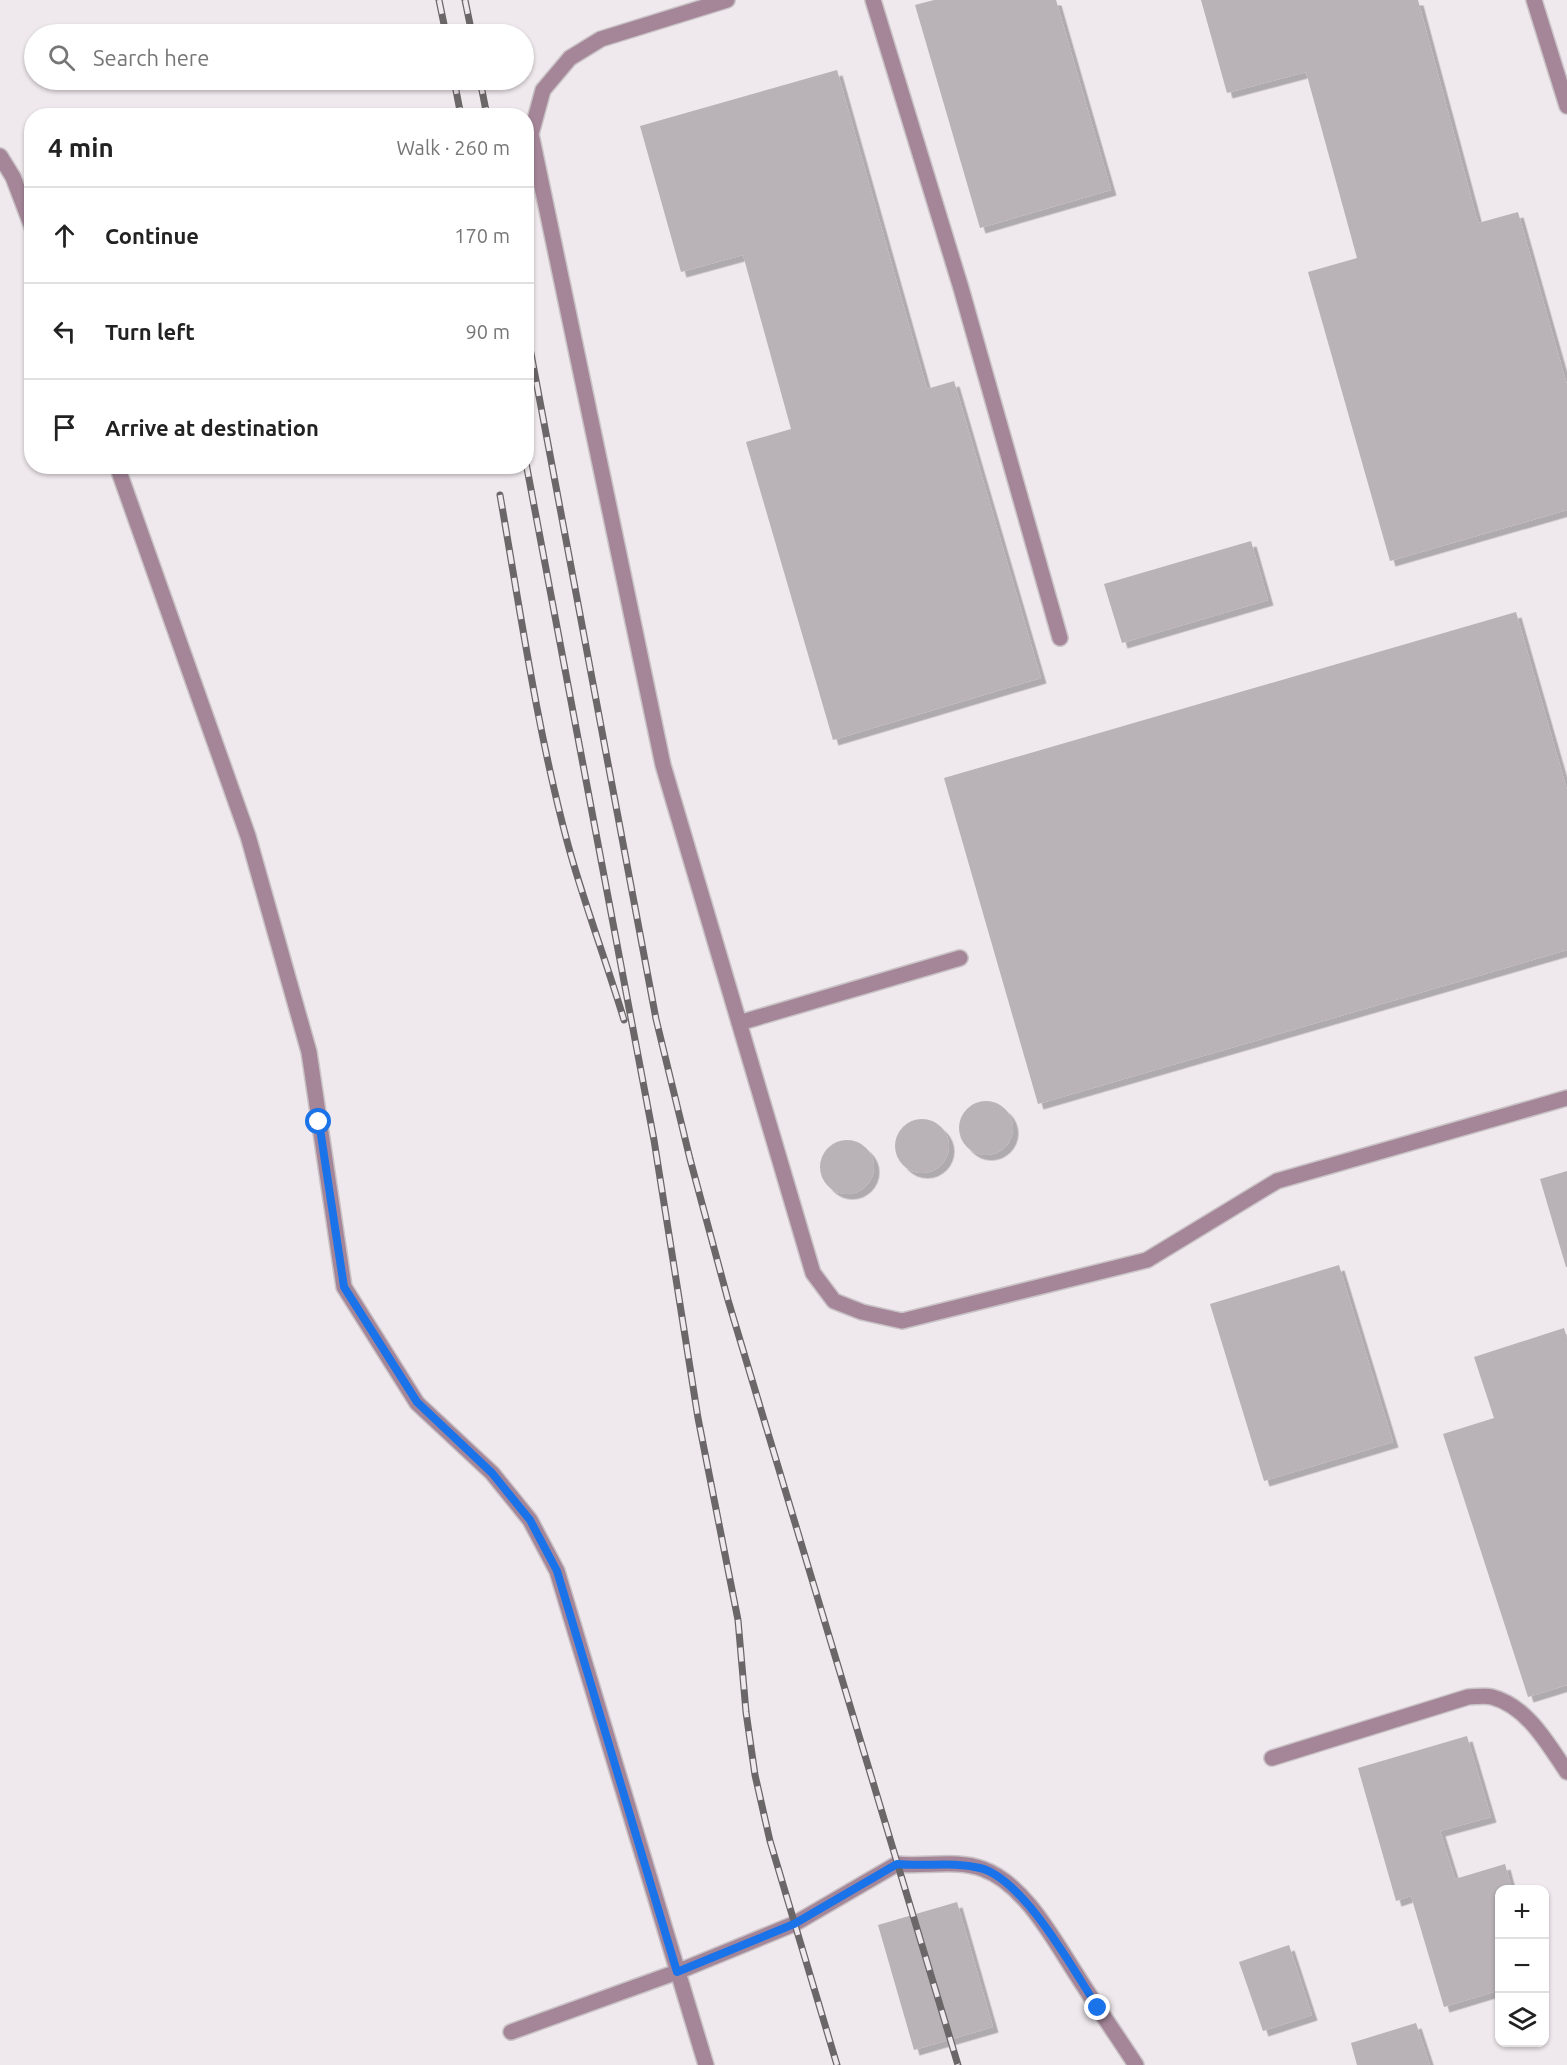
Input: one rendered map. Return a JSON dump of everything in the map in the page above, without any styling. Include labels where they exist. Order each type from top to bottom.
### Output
[{"type":"lane","points":[[534,123],[543,90],[570,58],[601,39],[727,0]]},
{"type":"lane","points":[[873,0],[961,288],[1060,638]]},
{"type":"lane","points":[[1534,0],[1567,106]]},
{"type":"lane","points":[[534,148],[663,765],[813,1273],[834,1300],[862,1312],[902,1321],[1147,1260],[1277,1181],[1567,1098]]},
{"type":"lane","points":[[0,156],[13,177],[24,206]]},
{"type":"lane","points":[[120,474],[248,836],[306,1040],[344,1287],[417,1402],[492,1473],[530,1520],[557,1571],[706,2065]]},
{"type":"lane","points":[[739,1023],[960,958]]},
{"type":"lane","points":[[1272,1758],[1468,1697],[1491,1697],[1516,1709],[1542,1736],[1567,1772]]},
{"type":"lane","points":[[511,2032],[677,1972],[794,1924],[897,1864],[916,1866],[955,1864],[983,1869],[1006,1882],[1035,1913],[1136,2065]]},
{"type":"building","points":[[934,0],[1056,0],[1111,190],[980,228],[915,5]]},
{"type":"building","points":[[1201,0],[1418,0],[1478,223],[1518,212],[1567,385],[1567,510],[1390,561],[1308,272],[1357,258],[1306,72],[1227,93]]},
{"type":"building","points":[[837,70],[927,389],[954,381],[1041,678],[833,740],[746,442],[791,429],[743,255],[681,272],[640,126]]},
{"type":"building","points":[[1251,541],[1268,600],[1122,643],[1104,584]]},
{"type":"building","points":[[1516,612],[1567,790],[1567,950],[1038,1104],[944,778]]},
{"type":"building","points":[[981,1101],[991,1101],[1001,1105],[1009,1113],[1013,1128],[1009,1143],[1001,1151],[991,1155],[981,1155],[971,1151],[963,1143],[959,1133],[959,1123],[963,1113],[971,1105]]},
{"type":"building","points":[[917,1119],[927,1119],[937,1123],[945,1131],[949,1146],[945,1161],[937,1169],[927,1173],[917,1173],[907,1169],[899,1161],[895,1151],[895,1141],[899,1131],[907,1123]]},
{"type":"building","points":[[842,1140],[852,1140],[862,1144],[870,1152],[874,1167],[870,1182],[862,1190],[852,1194],[842,1194],[832,1190],[824,1182],[820,1172],[820,1162],[824,1152],[832,1144]]},
{"type":"building","points":[[1567,1171],[1567,1267],[1566,1267],[1540,1179]]},
{"type":"building","points":[[1339,1265],[1393,1442],[1264,1481],[1210,1304]]},
{"type":"building","points":[[1564,1328],[1567,1338],[1567,1685],[1528,1697],[1443,1434],[1494,1418],[1474,1357]]},
{"type":"building","points":[[1467,1736],[1491,1817],[1440,1831],[1455,1879],[1505,1864],[1511,1885],[1495,1885],[1495,1992],[1444,2007],[1411,1896],[1396,1901],[1358,1768]]},
{"type":"building","points":[[957,1902],[993,2027],[914,2050],[878,1925]]},
{"type":"building","points":[[1289,1945],[1312,2015],[1263,2031],[1239,1962]]},
{"type":"building","points":[[1416,2023],[1430,2065],[1357,2065],[1351,2043]]},
{"type":"railway","points":[[439,0],[444,24]]},
{"type":"railway","points":[[465,0],[470,24]]},
{"type":"railway","points":[[456,90],[459,108]]},
{"type":"railway","points":[[482,90],[485,108]]},
{"type":"railway","points":[[534,370],[656,1019],[690,1159],[728,1300],[958,2065]]},
{"type":"railway","points":[[528,474],[654,1140],[698,1418],[738,1620],[746,1712],[755,1775],[770,1841],[837,2065]]},
{"type":"railway","points":[[500,495],[530,669],[556,799],[580,886],[624,1020]]},
{"type":"route","points":[[319,1122],[344,1287],[417,1402],[492,1473],[530,1520],[557,1571],[677,1972],[794,1924],[897,1864],[916,1866],[955,1864],[983,1869],[1006,1882],[1035,1913],[1098,2008]]}]
